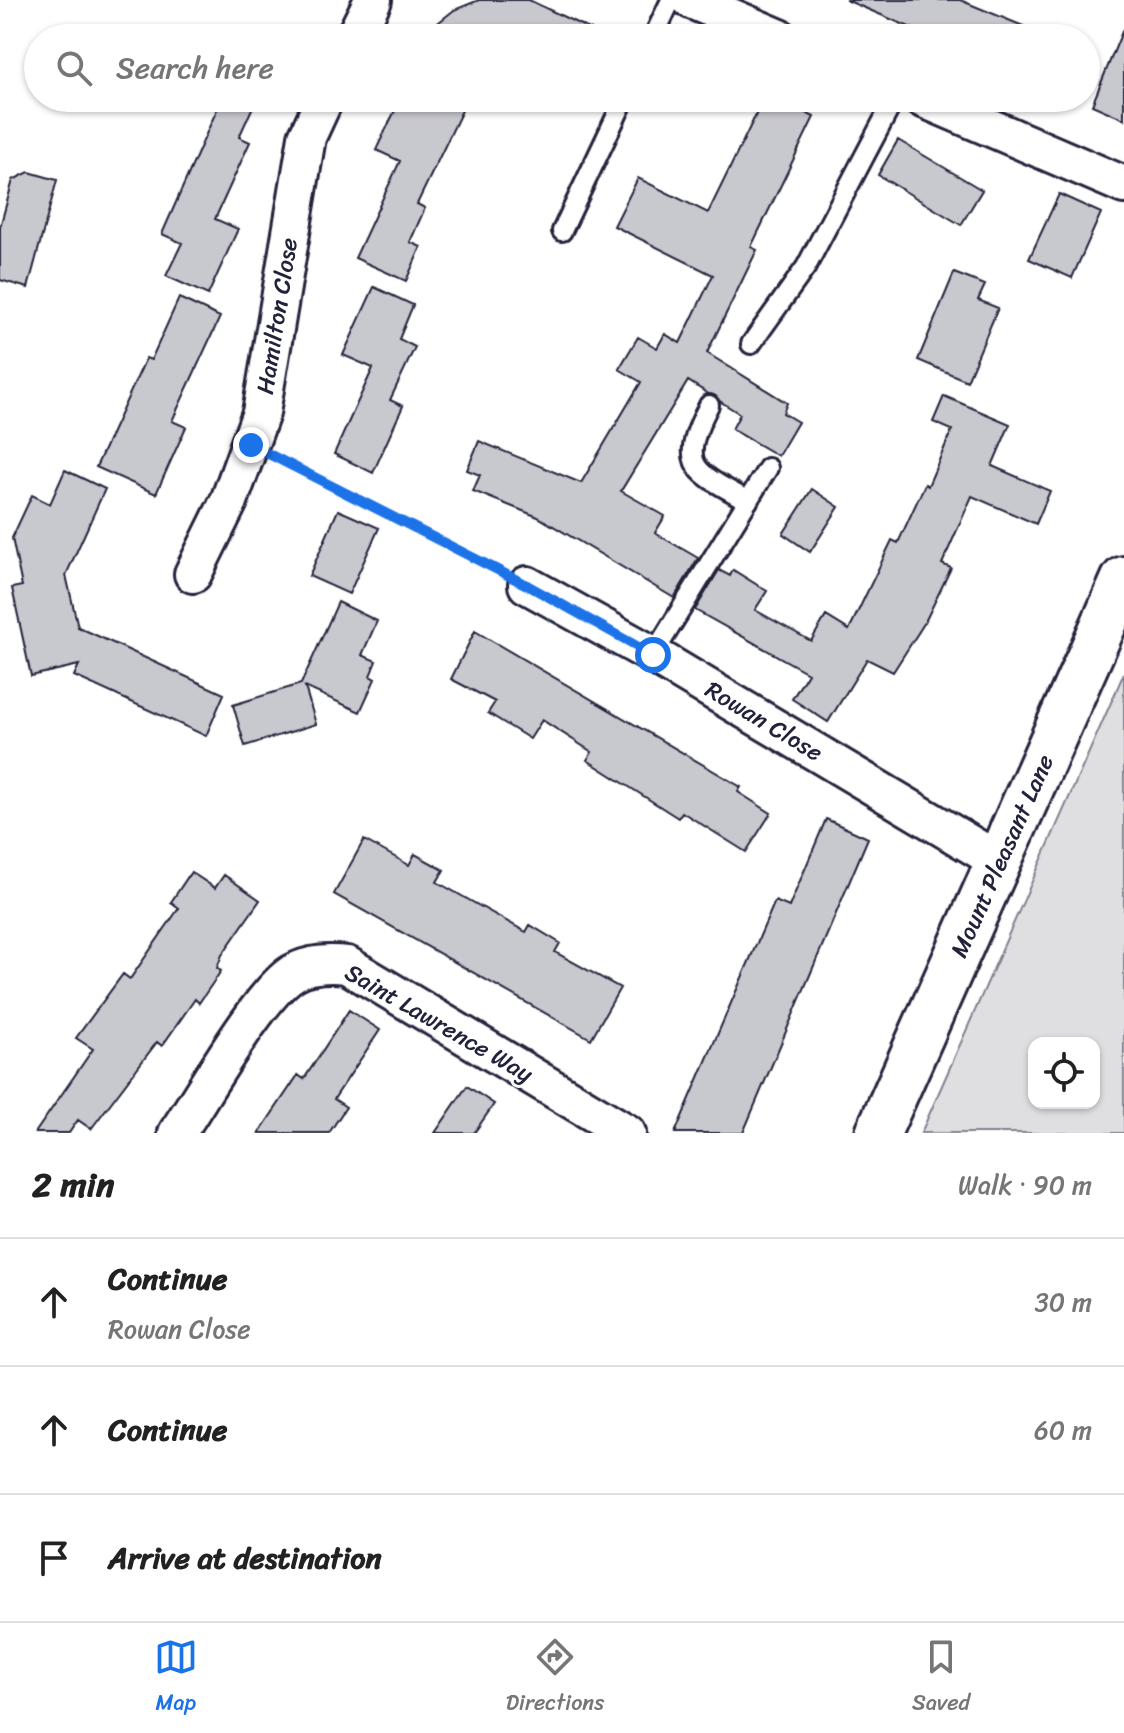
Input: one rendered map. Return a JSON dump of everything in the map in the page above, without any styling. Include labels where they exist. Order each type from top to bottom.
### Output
[{"type":"street","points":[[361,24],[373,0]]},
{"type":"street","points":[[691,0],[747,24]]},
{"type":"street","name":"Hamilton Close","points":[[193,574],[251,445],[261,413],[307,137],[319,112]]},
{"type":"street","points":[[954,112],[1124,185]]},
{"type":"street","name":"Mount Pleasant Lane","points":[[878,1133],[1124,579]]},
{"type":"street","name":"Rowan Close","points":[[527,585],[653,655],[1000,862]]},
{"type":"street","name":"Saint Lawrence Way","points":[[177,1133],[269,995],[296,972],[330,963],[347,965],[627,1133]]},
{"type":"lane","points":[[660,24],[671,0]]},
{"type":"lane","points":[[562,231],[618,112]]},
{"type":"lane","points":[[751,344],[806,267],[888,112]]},
{"type":"lane","points":[[709,405],[693,436],[698,473],[748,501]]},
{"type":"lane","points":[[653,655],[768,468]]},
{"type":"path","points":[[251,445],[527,585]]},
{"type":"shaded area","points":[[1124,673],[1124,1133],[921,1133]]},
{"type":"building","points":[[479,0],[529,0],[579,24],[436,24],[454,10]]},
{"type":"building","points":[[846,0],[960,0],[1018,24],[902,24]]},
{"type":"building","points":[[1124,29],[1124,119],[1100,108],[1100,85]]},
{"type":"building","points":[[216,112],[251,112],[239,137],[250,142],[215,219],[238,229],[208,295],[166,276],[182,243],[162,234]]},
{"type":"building","points":[[394,112],[461,112],[417,204],[425,208],[410,242],[421,247],[406,281],[355,258],[400,161],[376,150]]},
{"type":"building","points":[[757,112],[804,112],[814,117],[751,247],[757,250],[707,353],[787,403],[783,413],[798,422],[778,456],[732,429],[740,414],[688,381],[621,491],[665,516],[655,533],[698,558],[674,598],[538,517],[473,491],[480,475],[467,470],[479,441],[581,483],[641,382],[619,369],[638,337],[657,348],[665,334],[680,343],[713,275],[614,226],[638,178],[708,213]]},
{"type":"building","points":[[898,140],[982,190],[961,225],[878,175]]},
{"type":"building","points":[[29,172],[57,180],[28,288],[0,280],[0,227],[13,180]]},
{"type":"building","points":[[1059,194],[1101,213],[1072,278],[1029,259]]},
{"type":"building","points":[[954,273],[985,285],[978,300],[998,308],[967,381],[918,360]]},
{"type":"building","points":[[374,287],[413,305],[399,339],[415,347],[390,400],[403,406],[373,473],[334,454],[373,368],[343,355]]},
{"type":"building","points":[[179,298],[220,317],[172,421],[186,427],[156,494],[96,467],[146,358],[151,360]]},
{"type":"building","points":[[944,396],[1010,424],[992,466],[1050,491],[1036,524],[972,496],[942,564],[951,568],[925,622],[893,672],[867,659],[828,722],[792,699],[808,673],[695,610],[719,570],[730,576],[733,570],[767,591],[755,610],[811,641],[826,616],[849,630],[892,540],[898,543],[925,484],[928,486],[952,430],[933,422]]},
{"type":"building","points":[[65,470],[105,489],[66,575],[78,627],[224,694],[206,736],[74,676],[79,665],[31,676],[12,588],[22,586],[12,538],[32,495],[50,504]]},
{"type":"building","points":[[812,489],[839,507],[810,552],[783,534]]},
{"type":"building","points":[[338,510],[379,528],[349,594],[309,576]]},
{"type":"building","points":[[338,602],[377,621],[362,655],[376,661],[370,676],[375,679],[360,712],[305,687],[316,724],[245,746],[233,705],[301,684]]},
{"type":"building","points":[[475,631],[741,787],[738,792],[771,813],[746,852],[682,812],[678,818],[587,760],[592,752],[542,720],[530,739],[488,713],[495,702],[451,679]]},
{"type":"building","points":[[826,819],[868,838],[743,1133],[675,1133],[775,901],[789,907]]},
{"type":"building","points":[[364,840],[409,865],[415,854],[444,870],[437,882],[526,932],[530,925],[560,943],[555,952],[620,988],[591,1039],[334,894]]},
{"type":"building","points":[[191,872],[215,888],[224,875],[260,900],[222,955],[217,968],[221,971],[199,1003],[195,999],[162,1046],[157,1042],[91,1129],[78,1120],[69,1133],[35,1133],[93,1049],[76,1038],[123,974],[130,979],[179,908],[171,902]]},
{"type":"building","points":[[349,1010],[380,1030],[334,1099],[346,1107],[329,1133],[259,1133],[298,1075],[304,1079]]},
{"type":"building","points":[[467,1086],[494,1104],[474,1133],[435,1133]]},
{"type":"route","points":[[251,445],[527,585],[653,655]]}]
